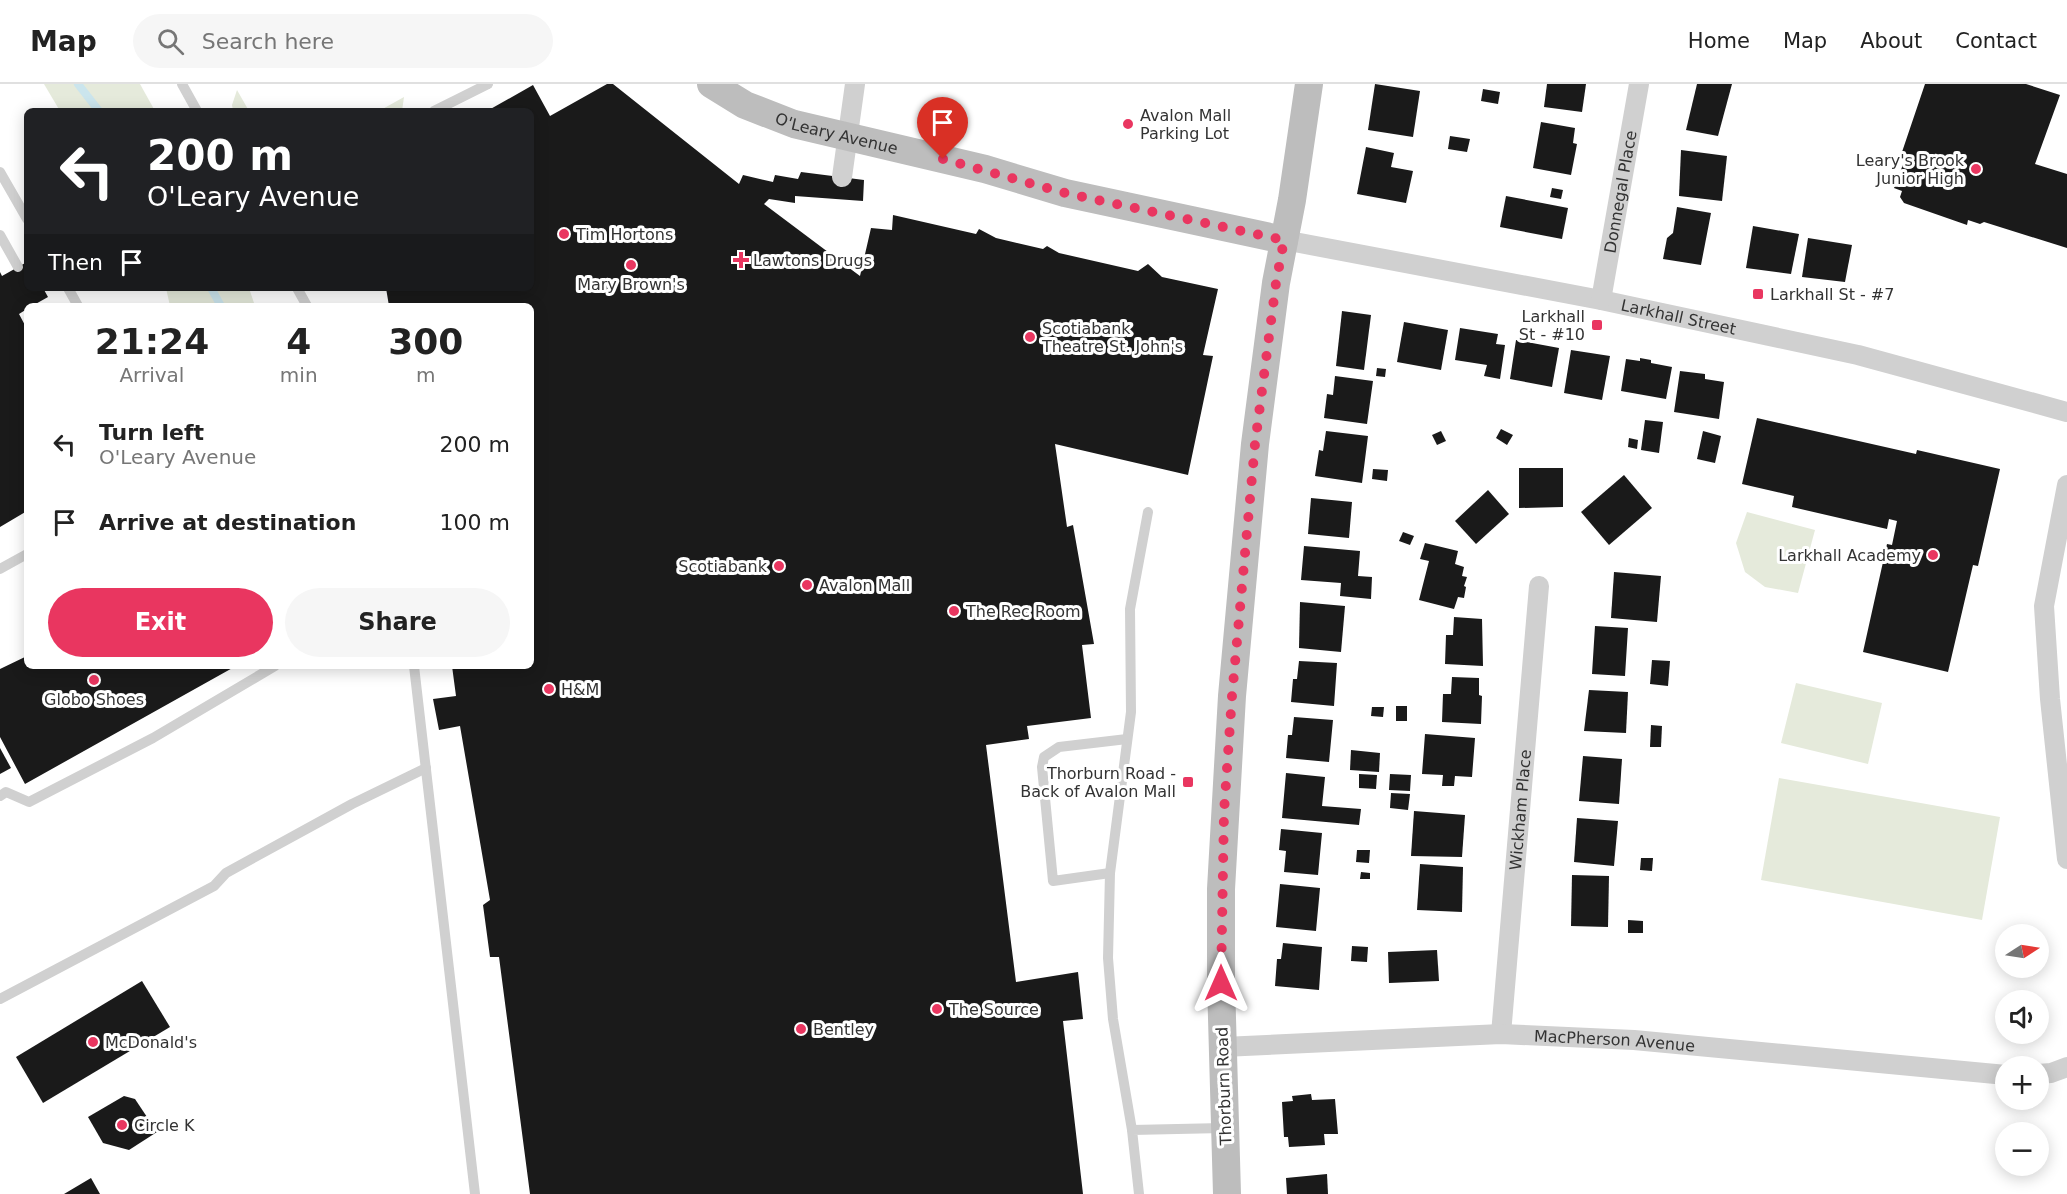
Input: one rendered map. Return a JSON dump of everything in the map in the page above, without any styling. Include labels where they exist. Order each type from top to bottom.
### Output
[{"type":"main road","name":"O'Leary Avenue","points":[[711,84],[745,105],[794,124],[985,169],[1065,193],[1284,240]]},
{"type":"main road","name":"Thorburn Road","points":[[1227,1194],[1221,888],[1232,696],[1255,444],[1276,283],[1309,84]]},
{"type":"street","points":[[842,177],[855,84]]},
{"type":"street","name":"Donnegal Place","points":[[1600,300],[1639,84]]},
{"type":"street","name":"Larkhall Street","points":[[1284,240],[1600,300],[1858,355],[2067,412]]},
{"type":"street","points":[[2067,485],[2044,606],[2050,699],[2067,859]]},
{"type":"street","name":"Wickham Place","points":[[1501,1034],[1539,586]]},
{"type":"street","name":"MacPherson Avenue","points":[[1223,1047],[1501,1034],[1634,1040],[1995,1074]]},
{"type":"street","points":[[2049,1073],[2067,1067]]},
{"type":"lane","points":[[182,84],[195,108]]},
{"type":"lane","points":[[441,108],[488,84]]},
{"type":"lane","points":[[0,172],[24,214]]},
{"type":"lane","points":[[0,235],[18,267]]},
{"type":"lane","points":[[1138,1194],[1132,1130],[1113,1019],[1108,958],[1110,873],[1131,712],[1130,609],[1148,512]]},
{"type":"lane","points":[[0,569],[24,556]]},
{"type":"lane","points":[[0,795],[6,792],[29,802],[153,738],[270,669]]},
{"type":"lane","points":[[414,669],[475,1194]]},
{"type":"lane","points":[[1110,873],[1053,880],[1042,767],[1044,757],[1059,747],[1127,739]]},
{"type":"lane","points":[[0,999],[214,886],[226,873],[291,837],[426,768]]},
{"type":"lane","points":[[1132,1130],[1225,1128]]},
{"type":"shaded area","points":[[44,84],[140,84],[153,108],[58,108]]},
{"type":"shaded area","points":[[237,90],[247,108],[233,108]]},
{"type":"shaded area","points":[[404,97],[402,108],[384,108]]},
{"type":"shaded area","points":[[167,291],[250,291],[254,303],[169,303]]},
{"type":"shaded area","points":[[1747,512],[1815,530],[1798,593],[1765,587],[1745,572],[1736,543]]},
{"type":"shaded area","points":[[1796,683],[1882,703],[1868,764],[1781,743]]},
{"type":"shaded area","points":[[1779,778],[2000,817],[1982,920],[1761,880]]},
{"type":"building","name":"Avalon Mall","points":[[607,84],[613,84],[739,184],[743,175],[773,182],[775,175],[798,179],[801,172],[864,180],[863,201],[795,196],[795,203],[769,199],[764,204],[860,276],[871,228],[892,230],[893,215],[976,234],[979,229],[996,238],[1043,249],[1047,246],[1059,253],[1138,271],[1148,264],[1162,277],[1218,289],[1203,355],[1213,356],[1188,475],[1055,444],[1067,527],[1073,525],[1094,644],[1082,645],[1091,718],[1027,726],[1029,739],[986,745],[1016,982],[1078,972],[1083,1019],[1063,1021],[1083,1194],[530,1194],[499,957],[490,957],[483,905],[490,900],[460,726],[439,730],[433,699],[456,696],[452,669],[534,669],[534,303],[388,303],[386,291],[534,291],[534,108],[492,108],[533,85],[550,116]]},
{"type":"building","points":[[1375,84],[1420,91],[1413,137],[1368,130]]},
{"type":"building","points":[[1547,84],[1586,84],[1582,112],[1544,107]]},
{"type":"building","points":[[1697,84],[1732,84],[1718,136],[1686,130]]},
{"type":"building","name":"Leary's Brook Junior High","points":[[1925,84],[2026,84],[2060,95],[2035,164],[2067,174],[2067,248],[1984,222],[1980,224],[1968,220],[1967,225],[1904,203],[1900,197],[1902,191],[1894,188],[1907,154],[1902,152]]},
{"type":"building","points":[[1483,89],[1500,92],[1498,104],[1481,101]]},
{"type":"building","points":[[1541,122],[1575,128],[1573,143],[1577,144],[1571,175],[1533,168]]},
{"type":"building","points":[[1450,136],[1470,139],[1467,152],[1448,149]]},
{"type":"building","points":[[1366,147],[1394,153],[1391,167],[1413,171],[1406,203],[1357,194]]},
{"type":"building","points":[[1681,150],[1727,156],[1722,201],[1679,196]]},
{"type":"building","points":[[1552,188],[1563,190],[1561,199],[1550,197]]},
{"type":"building","points":[[1506,196],[1568,208],[1562,239],[1500,227]]},
{"type":"building","points":[[1677,207],[1711,213],[1701,265],[1663,259],[1667,238],[1673,233]]},
{"type":"building","points":[[1753,226],[1799,234],[1791,274],[1746,268]]},
{"type":"building","points":[[1808,238],[1852,245],[1845,282],[1802,277]]},
{"type":"building","points":[[24,264],[24,291],[45,291],[48,297],[37,303],[24,303],[24,311],[19,314],[24,323],[24,513],[0,527],[0,272],[2,276]]},
{"type":"building","points":[[1342,311],[1371,315],[1364,370],[1336,366]]},
{"type":"building","points":[[1404,322],[1448,330],[1441,370],[1397,362]]},
{"type":"building","points":[[1460,328],[1498,334],[1496,344],[1505,345],[1500,379],[1484,376],[1487,365],[1455,360]]},
{"type":"building","points":[[1516,340],[1559,348],[1552,387],[1510,379]]},
{"type":"building","points":[[1571,350],[1610,356],[1602,400],[1564,393]]},
{"type":"building","points":[[1640,358],[1651,360],[1651,363],[1672,367],[1666,399],[1621,391],[1626,359],[1640,361]]},
{"type":"building","points":[[1377,368],[1386,369],[1385,377],[1376,376]]},
{"type":"building","points":[[1680,371],[1705,374],[1705,379],[1724,382],[1719,419],[1674,412]]},
{"type":"building","points":[[1335,376],[1373,381],[1367,424],[1324,418],[1327,394],[1333,395]]},
{"type":"building","name":"Larkhall Academy","points":[[1757,418],[1916,454],[1917,450],[2000,469],[1978,566],[1973,565],[1948,672],[1863,652],[1887,544],[1892,545],[1897,521],[1889,519],[1887,529],[1792,507],[1794,496],[1742,484]]},
{"type":"building","points":[[1645,420],[1663,422],[1659,453],[1641,450]]},
{"type":"building","points":[[1501,429],[1513,435],[1507,445],[1496,438]]},
{"type":"building","points":[[1326,431],[1368,436],[1362,483],[1315,476],[1319,450],[1323,451]]},
{"type":"building","points":[[1441,431],[1446,441],[1437,445],[1432,435]]},
{"type":"building","points":[[1703,431],[1721,436],[1715,463],[1697,459]]},
{"type":"building","points":[[1629,438],[1638,440],[1637,449],[1628,447]]},
{"type":"building","points":[[1519,468],[1563,468],[1563,507],[1519,508]]},
{"type":"building","points":[[1373,469],[1388,470],[1387,481],[1372,479]]},
{"type":"building","points":[[1624,475],[1652,508],[1609,545],[1581,512]]},
{"type":"building","points":[[1488,490],[1509,514],[1476,544],[1455,521]]},
{"type":"building","points":[[1311,498],[1352,502],[1349,538],[1308,534]]},
{"type":"building","points":[[1403,532],[1414,536],[1410,545],[1399,541]]},
{"type":"building","points":[[1425,543],[1458,551],[1455,564],[1464,567],[1462,576],[1467,577],[1464,598],[1458,597],[1454,609],[1419,600],[1429,561],[1420,559]]},
{"type":"building","points":[[1304,546],[1360,551],[1358,576],[1372,577],[1371,599],[1340,596],[1341,583],[1301,580]]},
{"type":"building","points":[[1614,572],[1661,576],[1657,622],[1611,618]]},
{"type":"building","points":[[1300,602],[1345,606],[1341,652],[1299,648]]},
{"type":"building","points":[[1454,617],[1482,619],[1483,666],[1445,664],[1446,635],[1453,635]]},
{"type":"building","points":[[1595,626],[1628,628],[1625,676],[1592,674]]},
{"type":"building","points":[[24,657],[24,669],[231,669],[25,784],[0,737],[0,669]]},
{"type":"building","points":[[1652,660],[1670,661],[1668,686],[1650,684]]},
{"type":"building","points":[[1299,661],[1337,663],[1334,706],[1291,702],[1293,679],[1297,679]]},
{"type":"building","points":[[1452,677],[1479,678],[1479,695],[1482,696],[1481,724],[1442,722],[1443,694],[1451,694]]},
{"type":"building","points":[[1589,690],[1628,692],[1626,733],[1584,731]]},
{"type":"building","points":[[1396,706],[1407,706],[1407,721],[1396,721]]},
{"type":"building","points":[[1372,707],[1384,707],[1383,717],[1371,716]]},
{"type":"building","points":[[1294,717],[1333,720],[1329,762],[1286,758],[1288,735],[1292,735]]},
{"type":"building","points":[[1651,725],[1662,726],[1661,747],[1650,747]]},
{"type":"building","points":[[1425,734],[1475,738],[1472,777],[1455,776],[1454,786],[1442,786],[1443,775],[1422,774]]},
{"type":"building","points":[[0,748],[11,768],[0,774]]},
{"type":"building","points":[[1351,750],[1380,753],[1379,772],[1350,770]]},
{"type":"building","points":[[1583,756],[1622,759],[1619,804],[1579,801]]},
{"type":"building","points":[[1286,773],[1325,777],[1322,806],[1361,809],[1359,825],[1282,818]]},
{"type":"building","points":[[1359,774],[1377,775],[1376,789],[1359,788]]},
{"type":"building","points":[[1390,774],[1411,775],[1410,791],[1389,790]]},
{"type":"building","points":[[1391,793],[1410,794],[1408,810],[1390,808]]},
{"type":"building","points":[[1414,811],[1465,815],[1462,857],[1411,856]]},
{"type":"building","points":[[1577,818],[1618,821],[1614,866],[1574,862]]},
{"type":"building","points":[[1281,829],[1322,833],[1318,875],[1284,872],[1286,851],[1279,850]]},
{"type":"building","points":[[1357,850],[1370,850],[1369,863],[1356,862]]},
{"type":"building","points":[[1641,858],[1653,858],[1652,871],[1640,870]]},
{"type":"building","points":[[1420,864],[1463,867],[1462,912],[1417,910]]},
{"type":"building","points":[[1361,872],[1370,873],[1370,879],[1360,879]]},
{"type":"building","points":[[1572,875],[1609,876],[1608,927],[1571,926]]},
{"type":"building","points":[[1280,884],[1320,888],[1316,931],[1276,927]]},
{"type":"building","points":[[1628,920],[1643,921],[1643,933],[1628,933]]},
{"type":"building","points":[[1283,943],[1322,947],[1319,990],[1275,986],[1277,959],[1281,959]]},
{"type":"building","points":[[1352,946],[1368,947],[1367,962],[1351,961]]},
{"type":"building","points":[[1437,950],[1439,981],[1389,983],[1388,952]]},
{"type":"building","name":"McDonald's","points":[[142,981],[170,1027],[43,1103],[16,1057]]},
{"type":"building","points":[[1311,1094],[1312,1100],[1335,1099],[1338,1134],[1324,1134],[1325,1145],[1289,1147],[1288,1137],[1284,1137],[1282,1102],[1293,1101],[1292,1096]]},
{"type":"building","name":"Circle K","points":[[124,1096],[135,1099],[157,1132],[129,1150],[103,1143],[88,1117]]},
{"type":"building","points":[[1327,1174],[1328,1194],[1287,1194],[1286,1178]]},
{"type":"building","points":[[91,1178],[100,1194],[64,1194]]},
{"type":"waterway","points":[[78,84],[97,108]]},
{"type":"waterway","points":[[213,291],[219,303]]},
{"type":"place","name":"Avalon Mall Parking Lot","points":[[1128,124]]},
{"type":"place","name":"Leary's Brook Junior High","points":[[1976,169]]},
{"type":"place","name":"Tim Hortons","points":[[564,234]]},
{"type":"place","name":"Lawtons Drugs","points":[[741,260]]},
{"type":"place","name":"Mary Brown's","points":[[631,265]]},
{"type":"place","name":"Larkhall St - #7","points":[[1758,294]]},
{"type":"place","name":"Larkhall St - #10","points":[[1597,325]]},
{"type":"place","name":"Scotiabank Theatre St. John's","points":[[1030,337]]},
{"type":"place","name":"Larkhall Academy","points":[[1933,555]]},
{"type":"place","name":"Scotiabank","points":[[779,566]]},
{"type":"place","name":"Avalon Mall","points":[[807,585]]},
{"type":"place","name":"The Rec Room","points":[[954,611]]},
{"type":"place","name":"Globo Shoes","points":[[94,680]]},
{"type":"place","name":"H&M","points":[[549,689]]},
{"type":"place","name":"Thorburn Road - Back of Avalon Mall","points":[[1188,782]]},
{"type":"place","name":"The Source","points":[[937,1009]]},
{"type":"place","name":"Bentley","points":[[801,1029]]},
{"type":"place","name":"McDonald's","points":[[93,1042]]},
{"type":"place","name":"Circle K","points":[[122,1125]]},
{"type":"route","points":[[943,159],[1024,179],[1065,193],[1284,240],[1276,283],[1255,444],[1232,696],[1221,888],[1221,983]]}]
